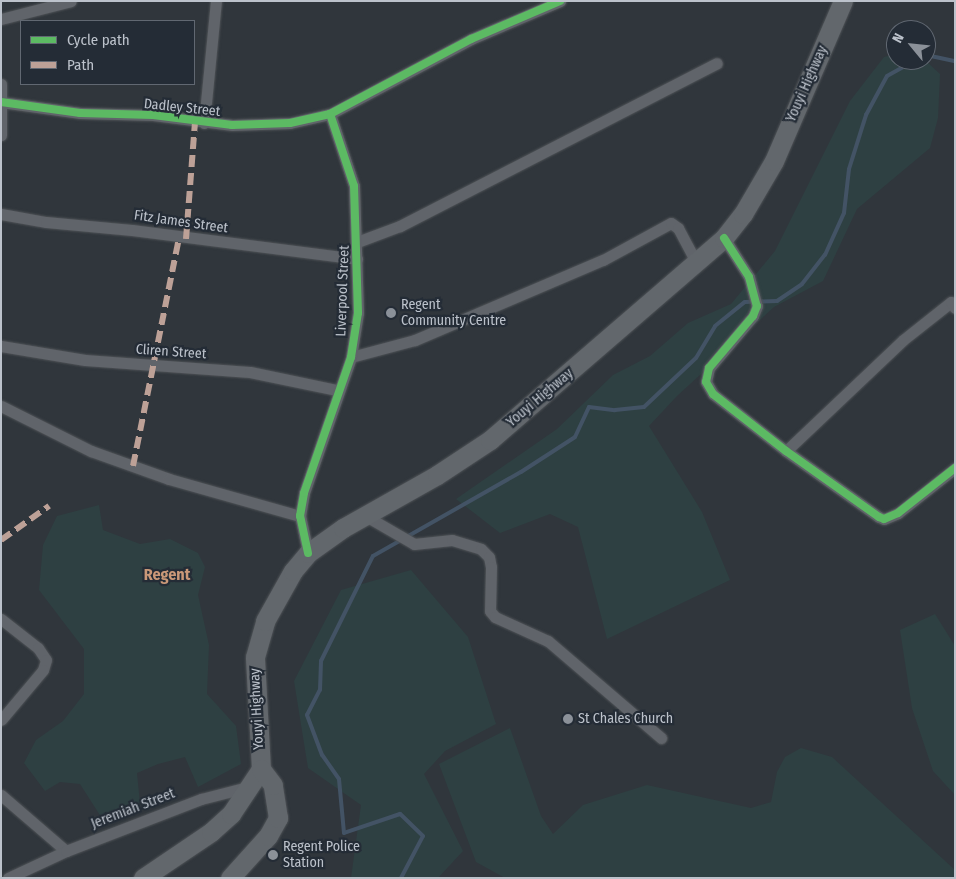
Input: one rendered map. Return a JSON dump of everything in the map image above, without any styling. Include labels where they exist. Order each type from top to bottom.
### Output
[{"type":"main road","name":"Youyi Highway","points":[[260,769],[254,694],[257,648],[275,600],[308,553],[364,515],[437,475],[490,440],[724,238],[743,214],[774,161],[843,1]]},
{"type":"main road","points":[[143,878],[211,832],[230,814],[252,786],[260,769],[272,785],[278,818],[268,836],[230,878]]},
{"type":"street","points":[[1,19],[72,1]]},
{"type":"street","points":[[204,122],[216,1]]},
{"type":"street","name":"Dadley Street","points":[[2,102],[80,113],[153,115],[204,122],[268,126],[330,114],[471,39],[560,1]]},
{"type":"street","points":[[357,242],[400,226],[716,63]]},
{"type":"street","points":[[1,84],[1,135]]},
{"type":"street","name":"Liverpool Street","points":[[308,553],[300,516],[304,493],[337,390],[351,357],[358,313],[354,186],[330,114]]},
{"type":"street","name":"Fitz James Street","points":[[1,214],[46,222],[132,230],[357,260]]},
{"type":"street","points":[[351,357],[415,340],[603,260],[671,223],[678,228],[697,263]]},
{"type":"street","points":[[724,238],[749,277],[757,306],[753,316],[709,368],[706,382],[713,394],[786,451],[873,514],[884,519],[898,513],[955,468]]},
{"type":"street","points":[[786,451],[903,340],[950,302],[955,308]]},
{"type":"street","name":"Cliren Street","points":[[1,346],[85,360],[250,372],[337,390]]},
{"type":"street","points":[[1,406],[91,451],[160,476],[300,516]]},
{"type":"street","points":[[364,515],[414,544],[452,540],[482,548],[492,567],[490,611],[495,617],[548,641],[661,738]]},
{"type":"street","points":[[1,619],[38,648],[46,660],[43,670],[1,720]]},
{"type":"street","name":"Jeremiah Street","points":[[8,878],[66,851],[201,799],[252,786],[272,785]]},
{"type":"street","points":[[1,795],[66,851]]},
{"type":"shaded area","points":[[886,56],[886,70],[936,70],[940,74],[938,118],[930,148],[857,209],[823,281],[774,307],[677,396],[649,426],[702,512],[730,580],[607,639],[578,527],[550,514],[500,533],[456,499],[557,429],[613,375],[650,356],[688,323],[731,304],[775,251],[850,101]]},
{"type":"shaded area","points":[[99,505],[103,530],[140,544],[170,539],[198,553],[205,567],[198,595],[209,645],[207,694],[236,726],[241,764],[198,787],[185,757],[158,764],[137,773],[140,803],[103,820],[80,784],[60,782],[45,791],[24,763],[36,740],[63,721],[84,694],[84,649],[39,590],[43,545],[57,516]]},
{"type":"shaded area","points":[[411,570],[468,637],[496,724],[445,751],[424,774],[463,851],[438,878],[351,878],[361,805],[308,768],[294,681],[341,590]]},
{"type":"shaded area","points":[[935,614],[955,646],[955,795],[933,771],[912,708],[900,630]]},
{"type":"shaded area","points":[[510,728],[541,816],[553,834],[583,805],[647,785],[751,808],[771,802],[777,772],[785,757],[801,748],[832,757],[955,870],[955,878],[505,878],[476,862],[439,764]]},
{"type":"waterway","points":[[936,57],[955,61]]},
{"type":"waterway","points":[[401,878],[423,836],[400,814],[344,833],[339,779],[322,755],[307,715],[320,690],[321,661],[373,556],[521,472],[575,437],[589,407],[615,410],[644,407],[696,358],[715,326],[745,302],[777,301],[802,284],[825,255],[844,213],[849,169],[866,115],[887,76],[898,70]]},
{"type":"marked path","points":[[186,239],[195,121]]},
{"type":"marked path","points":[[133,466],[179,238]]},
{"type":"marked path","points":[[1,540],[49,506]]},
{"type":"cycle path","points":[[1,102],[80,113],[153,115],[232,125],[290,123],[330,114],[471,39],[560,1]]},
{"type":"cycle path","points":[[308,553],[300,516],[304,493],[351,357],[358,313],[354,186],[330,114]]},
{"type":"cycle path","points":[[724,238],[749,277],[757,306],[753,316],[709,368],[706,382],[713,394],[786,451],[884,519],[898,513],[955,468]]},
{"type":"place","name":"Regent Community Centre","points":[[391,313]]},
{"type":"place","name":"St Chales Church","points":[[568,719]]},
{"type":"place","name":"Regent Police Station","points":[[273,855]]},
{"type":"district","name":"Regent","points":[[167,575]]}]
